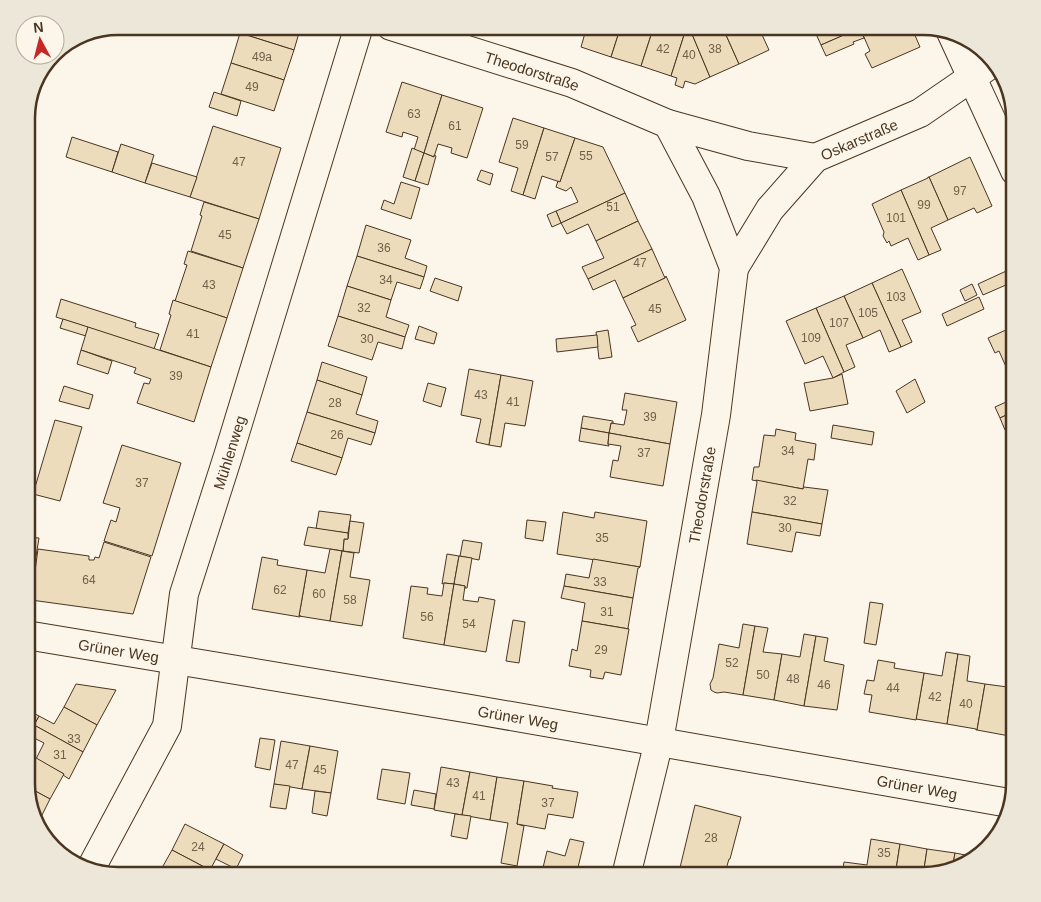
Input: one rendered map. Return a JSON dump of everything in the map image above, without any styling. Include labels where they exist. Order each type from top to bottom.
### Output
[{"type":"street","name":"Mühlenweg","points":[[94,863],[167,726],[184,594],[356,35]]},
{"type":"street","name":"Theodorstraße","points":[[420,35],[572,83],[668,124],[748,146],[814,158]]},
{"type":"street","points":[[955,41],[1006,151]]},
{"type":"street","name":"Oskarstraße","points":[[734,268],[770,209],[814,158],[920,113],[988,66]]},
{"type":"street","name":"Theodorstraße","points":[[628,867],[659,741],[716,415],[734,268],[706,196],[668,124]]},
{"type":"street","name":"Grüner Weg","points":[[35,636],[659,741],[1004,802]]},
{"type":"building","points":[[239,35],[246,35],[294,50],[284,80],[231,63]]},
{"type":"building","points":[[246,35],[298,35],[294,50]]},
{"type":"building","points":[[584,35],[618,35],[611,57],[581,47]]},
{"type":"building","points":[[618,35],[651,35],[641,66],[611,57]]},
{"type":"building","points":[[651,35],[684,35],[671,76],[641,66]]},
{"type":"building","points":[[684,35],[692,35],[710,77],[695,84],[685,81],[683,88],[675,85],[677,78],[671,76]]},
{"type":"building","points":[[692,35],[726,35],[739,64],[710,77]]},
{"type":"building","points":[[726,35],[762,35],[769,50],[739,64]]},
{"type":"building","points":[[816,35],[844,35],[821,45]]},
{"type":"building","points":[[844,35],[863,35],[864,38],[826,56],[821,45]]},
{"type":"building","points":[[863,35],[915,35],[920,47],[872,68],[865,54],[870,51]]},
{"type":"building","points":[[231,63],[284,80],[274,111],[221,94]]},
{"type":"building","points":[[402,82],[442,95],[424,153],[414,150],[418,137],[403,132],[402,137],[386,132]]},
{"type":"building","points":[[214,92],[241,101],[237,116],[209,107]]},
{"type":"building","points":[[442,95],[483,108],[467,158],[451,153],[452,148],[438,144],[434,157],[424,153]]},
{"type":"building","points":[[513,118],[544,128],[523,195],[511,191],[518,168],[499,162]]},
{"type":"building","points":[[213,126],[281,148],[259,219],[190,197]]},
{"type":"building","points":[[544,128],[575,138],[560,182],[542,176],[535,199],[523,195]]},
{"type":"building","points":[[72,137],[118,152],[112,172],[66,157]]},
{"type":"building","points":[[575,138],[603,147],[625,193],[561,223],[556,211],[578,202],[571,187],[566,191],[556,187],[558,181],[560,182]]},
{"type":"building","points":[[121,144],[154,155],[145,183],[112,172]]},
{"type":"building","points":[[412,148],[424,153],[415,181],[403,177]]},
{"type":"building","points":[[424,153],[436,156],[428,185],[415,181]]},
{"type":"building","points":[[970,157],[992,206],[977,213],[974,208],[948,220],[929,177]]},
{"type":"building","points":[[152,163],[197,177],[190,197],[145,183]]},
{"type":"building","points":[[481,170],[493,174],[490,185],[477,180]]},
{"type":"building","points":[[928,177],[948,220],[931,228],[941,250],[929,255],[901,190]]},
{"type":"building","points":[[401,182],[420,188],[411,219],[381,209],[384,200],[394,204]]},
{"type":"building","points":[[901,190],[929,255],[918,260],[908,238],[891,246],[889,241],[887,243],[872,204]]},
{"type":"building","points":[[625,193],[638,221],[596,241],[588,224],[567,234],[561,223]]},
{"type":"building","points":[[204,202],[259,219],[243,268],[191,251],[202,216],[200,215]]},
{"type":"building","points":[[556,211],[561,223],[552,227],[547,215]]},
{"type":"building","points":[[638,221],[652,249],[588,279],[582,267],[604,258],[596,241]]},
{"type":"building","points":[[366,225],[411,240],[405,258],[427,266],[424,277],[357,256]]},
{"type":"building","points":[[652,249],[665,278],[623,298],[615,280],[593,290],[588,279]]},
{"type":"building","points":[[188,251],[243,268],[227,318],[175,301],[187,265],[184,264]]},
{"type":"building","points":[[357,256],[424,277],[420,289],[397,282],[391,300],[347,286]]},
{"type":"building","points":[[902,269],[921,312],[902,320],[912,342],[901,347],[872,283]]},
{"type":"building","points":[[1006,271],[1006,285],[983,295],[978,284]]},
{"type":"building","points":[[666,276],[686,320],[638,342],[631,327],[636,325],[623,298]]},
{"type":"building","points":[[435,278],[462,287],[458,301],[430,291]]},
{"type":"building","points":[[872,283],[901,347],[889,352],[880,330],[863,338],[844,296]]},
{"type":"building","points":[[972,284],[977,295],[965,301],[960,290]]},
{"type":"building","points":[[347,286],[391,300],[386,317],[409,325],[405,337],[338,316]]},
{"type":"building","points":[[844,296],[863,338],[846,345],[855,367],[844,372],[816,308]]},
{"type":"building","points":[[979,297],[984,309],[947,326],[942,314]]},
{"type":"building","points":[[61,299],[136,323],[135,327],[159,334],[154,349],[56,317]]},
{"type":"building","points":[[173,300],[227,318],[211,367],[160,350],[171,315],[169,314]]},
{"type":"building","points":[[816,308],[844,372],[833,378],[823,356],[805,364],[786,321]]},
{"type":"building","points":[[338,316],[405,337],[402,349],[378,342],[372,360],[328,346]]},
{"type":"building","points":[[63,319],[88,327],[86,336],[60,328]]},
{"type":"building","points":[[419,326],[437,333],[434,344],[415,339]]},
{"type":"building","points":[[88,327],[211,367],[194,422],[137,403],[144,383],[149,384],[151,379],[134,373],[136,368],[81,350]]},
{"type":"building","points":[[608,330],[612,357],[599,359],[596,332]]},
{"type":"building","points":[[1006,330],[1006,367],[999,351],[995,353],[988,338]]},
{"type":"building","points":[[597,335],[598,347],[557,352],[556,339]]},
{"type":"building","points":[[81,350],[112,361],[108,374],[77,364]]},
{"type":"building","points":[[322,362],[367,377],[362,395],[317,380]]},
{"type":"building","points":[[469,369],[501,375],[489,445],[476,442],[481,419],[461,415]]},
{"type":"building","points":[[842,374],[848,404],[810,411],[804,383],[833,378]]},
{"type":"building","points":[[501,375],[533,381],[525,426],[505,423],[501,447],[489,445]]},
{"type":"building","points":[[915,379],[925,402],[907,413],[896,391]]},
{"type":"building","points":[[317,380],[362,395],[356,414],[378,421],[375,433],[307,412]]},
{"type":"building","points":[[428,383],[446,388],[441,407],[423,401]]},
{"type":"building","points":[[64,386],[93,395],[89,409],[59,401]]},
{"type":"building","points":[[625,393],[677,402],[670,444],[609,433],[611,423],[624,425],[627,410],[622,410]]},
{"type":"building","points":[[1006,402],[1006,415],[1000,418],[995,407]]},
{"type":"building","points":[[307,412],[375,433],[371,445],[348,438],[342,458],[297,443]]},
{"type":"building","points":[[1006,415],[1005,430],[1000,418]]},
{"type":"building","points":[[583,416],[613,421],[609,433],[581,428]]},
{"type":"building","points":[[55,420],[82,427],[60,501],[35,495],[35,487]]},
{"type":"building","points":[[833,425],[874,432],[872,445],[831,438]]},
{"type":"building","points":[[581,428],[609,433],[609,446],[579,441]]},
{"type":"building","points":[[776,429],[796,433],[795,440],[816,444],[814,460],[808,459],[803,489],[752,480],[754,467],[759,467],[764,435],[775,436]]},
{"type":"building","points":[[609,433],[670,444],[663,486],[610,477],[613,460],[618,461],[621,446],[608,444]]},
{"type":"building","points":[[297,443],[342,458],[336,475],[291,461]]},
{"type":"building","points":[[122,445],[181,463],[152,556],[104,541],[111,520],[116,522],[120,508],[103,503]]},
{"type":"building","points":[[756,480],[803,489],[804,487],[828,490],[822,524],[752,512]]},
{"type":"building","points":[[319,511],[351,515],[348,533],[316,529]]},
{"type":"building","points":[[563,512],[594,518],[595,512],[647,521],[640,567],[557,554]]},
{"type":"building","points":[[752,512],[822,524],[820,536],[796,532],[792,552],[747,544]]},
{"type":"building","points":[[527,520],[546,522],[543,541],[525,538]]},
{"type":"building","points":[[350,521],[364,523],[359,553],[343,551],[344,539],[348,539]]},
{"type":"building","points":[[308,527],[348,533],[348,539],[344,539],[343,551],[304,545]]},
{"type":"building","points":[[35,538],[39,538],[35,562]]},
{"type":"building","points":[[463,540],[482,543],[479,560],[460,556]]},
{"type":"building","points":[[104,542],[151,557],[133,614],[35,601],[35,571],[38,549],[89,556],[89,560],[94,560],[95,557],[99,558]]},
{"type":"building","points":[[330,549],[342,551],[330,621],[299,616],[307,570],[325,573]]},
{"type":"building","points":[[342,551],[354,553],[350,577],[370,580],[362,626],[330,621]]},
{"type":"building","points":[[447,554],[459,556],[454,584],[442,584]]},
{"type":"building","points":[[459,556],[472,558],[467,588],[454,584]]},
{"type":"building","points":[[262,557],[278,560],[277,565],[307,570],[300,617],[252,609]]},
{"type":"building","points":[[593,559],[640,567],[638,568],[633,598],[564,586],[566,574],[589,578]]},
{"type":"building","points":[[444,583],[454,584],[444,645],[403,638],[411,586],[428,588],[427,594],[442,596]]},
{"type":"building","points":[[454,584],[465,586],[463,600],[478,602],[479,597],[495,600],[486,652],[444,645]]},
{"type":"building","points":[[564,586],[633,598],[629,629],[582,621],[585,603],[561,598]]},
{"type":"building","points":[[870,602],[883,604],[876,645],[864,643]]},
{"type":"building","points":[[513,620],[525,622],[519,663],[506,661]]},
{"type":"building","points":[[582,621],[629,629],[621,675],[605,672],[603,679],[590,677],[591,670],[569,666],[572,649],[577,651]]},
{"type":"building","points":[[743,624],[755,626],[743,695],[714,692],[711,690],[710,684],[713,678],[719,644],[739,648]]},
{"type":"building","points":[[755,626],[768,628],[763,652],[782,654],[774,700],[743,695]]},
{"type":"building","points":[[804,634],[816,636],[804,706],[774,700],[782,654],[800,657]]},
{"type":"building","points":[[816,636],[828,638],[824,661],[844,665],[837,710],[804,706]]},
{"type":"building","points":[[946,652],[958,654],[947,724],[916,719],[924,673],[942,676]]},
{"type":"building","points":[[958,654],[970,656],[967,681],[985,684],[977,730],[947,724]]},
{"type":"building","points":[[878,660],[895,663],[894,668],[924,673],[916,720],[869,712],[872,695],[864,694],[867,680],[874,681]]},
{"type":"building","points":[[76,684],[116,690],[97,725],[64,707]]},
{"type":"building","points":[[985,684],[1006,687],[1006,735],[977,730]]},
{"type":"building","points":[[64,707],[97,725],[83,752],[35,726],[39,716],[54,724]]},
{"type":"building","points":[[35,714],[39,716],[35,723]]},
{"type":"building","points":[[35,726],[83,752],[69,779],[64,774],[36,759],[44,743],[35,738]]},
{"type":"building","points":[[260,738],[275,740],[270,770],[255,767]]},
{"type":"building","points":[[281,741],[310,746],[302,789],[274,784]]},
{"type":"building","points":[[310,746],[338,751],[331,793],[302,789]]},
{"type":"building","points":[[35,757],[64,774],[50,799],[35,791]]},
{"type":"building","points":[[441,767],[470,772],[462,815],[434,810]]},
{"type":"building","points":[[382,769],[410,773],[405,804],[377,799]]},
{"type":"building","points":[[470,772],[497,777],[490,820],[462,815]]},
{"type":"building","points":[[497,777],[524,781],[517,824],[524,826],[517,866],[501,863],[508,823],[490,820]]},
{"type":"building","points":[[524,781],[578,792],[573,818],[548,814],[545,829],[517,824]]},
{"type":"building","points":[[274,784],[290,786],[286,809],[270,807]]},
{"type":"building","points":[[414,790],[436,794],[434,809],[411,805]]},
{"type":"building","points":[[35,791],[50,799],[42,815]]},
{"type":"building","points":[[315,791],[331,793],[327,816],[312,813]]},
{"type":"building","points":[[695,805],[741,817],[727,867],[680,867]]},
{"type":"building","points":[[455,814],[471,816],[467,839],[451,836]]},
{"type":"building","points":[[185,824],[224,844],[212,867],[204,867],[172,850]]},
{"type":"building","points":[[570,839],[584,842],[578,867],[543,867],[547,851],[565,856]]},
{"type":"building","points":[[871,839],[900,844],[896,867],[843,867],[844,862],[867,865]]},
{"type":"building","points":[[224,844],[243,855],[237,867],[232,867],[216,859]]},
{"type":"building","points":[[900,844],[927,849],[924,867],[896,867]]},
{"type":"building","points":[[927,849],[955,853],[954,861],[924,867]]},
{"type":"building","points":[[172,850],[204,867],[162,867]]},
{"type":"building","points":[[955,853],[966,855],[955,861],[954,861]]}]
